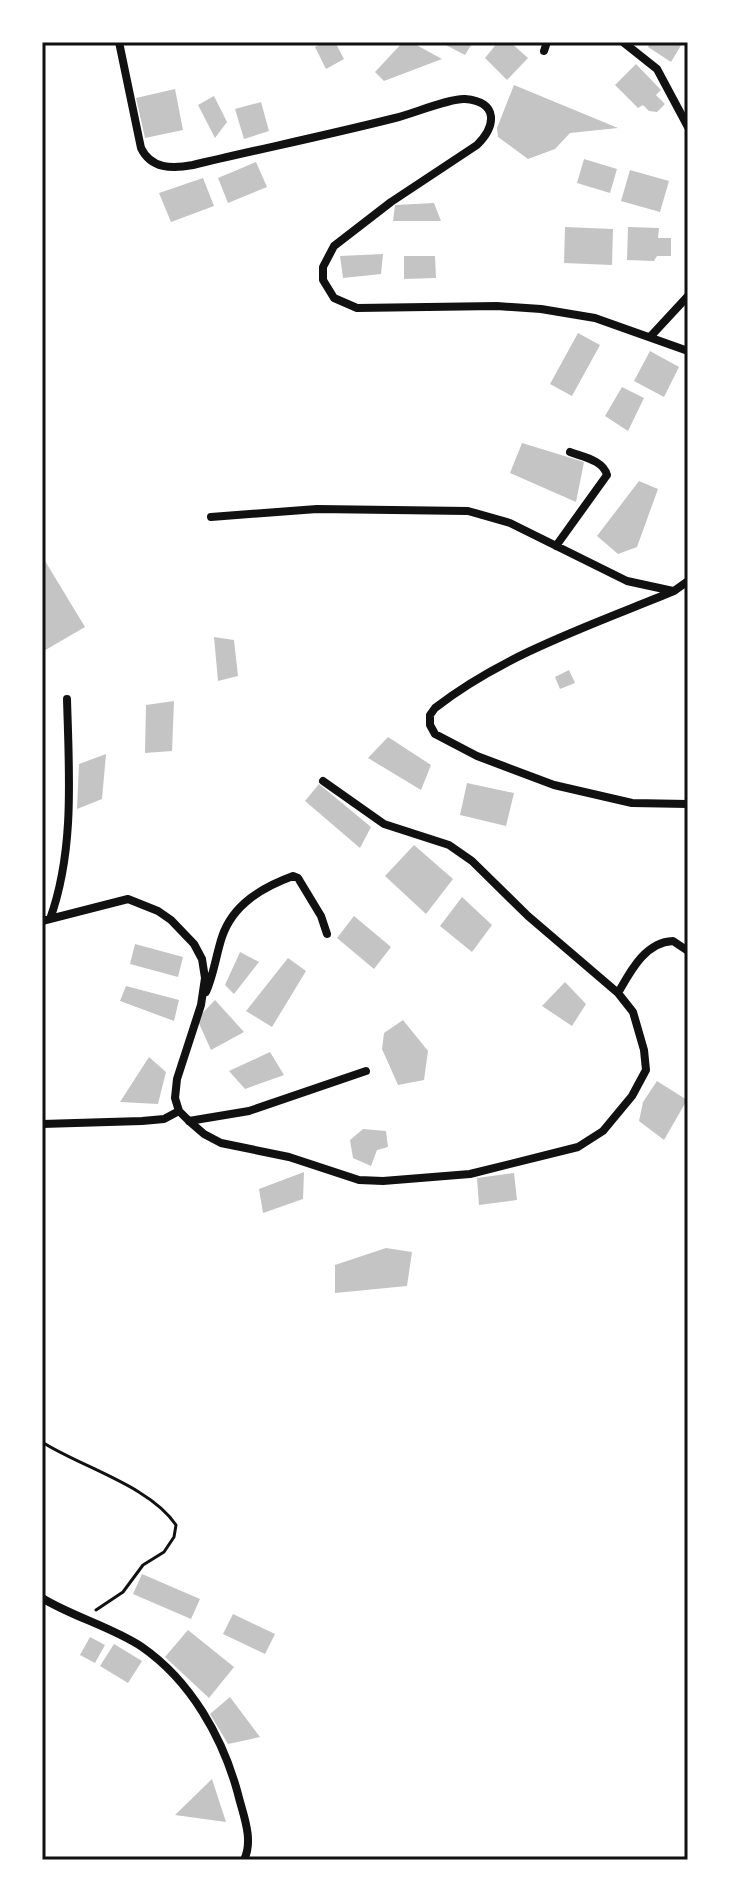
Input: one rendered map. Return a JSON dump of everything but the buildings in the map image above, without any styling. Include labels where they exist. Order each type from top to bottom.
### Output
[{"type":"street","points":[[119,42],[141,148],[144,156],[166,168],[193,165],[373,124],[461,99],[480,103],[491,113],[492,125],[477,145],[413,186],[334,246],[323,267],[323,280],[334,298],[357,308],[371,309],[497,306],[541,309],[595,318],[688,351]]},
{"type":"street","points":[[623,42],[657,69],[688,127]]},
{"type":"street","points":[[650,337],[688,296]]},
{"type":"street","points":[[556,546],[607,475],[599,463],[570,452]]},
{"type":"street","points":[[211,517],[317,509],[468,511],[510,523],[627,581],[674,591]]},
{"type":"street","points":[[688,581],[674,591],[542,646],[481,678],[435,708],[430,715],[430,725],[435,734],[477,756],[554,785],[632,803],[688,804]]},
{"type":"street","points":[[46,920],[63,874],[67,826],[67,699]]},
{"type":"street","points":[[323,781],[384,824],[449,845],[472,861],[528,916],[618,993],[633,1012],[644,1050],[646,1070],[632,1096],[603,1131],[578,1147],[470,1174],[359,1180],[289,1157],[221,1143],[204,1134],[179,1111],[175,1098],[177,1079],[230,919],[250,898],[293,876],[298,878],[321,916],[327,934]]},
{"type":"street","points":[[46,920],[128,899],[158,911],[186,936],[202,959],[205,978],[201,1005]]},
{"type":"street","points":[[618,993],[637,962],[657,945],[673,941],[688,951]]},
{"type":"street","points":[[189,1121],[249,1111],[366,1071]]},
{"type":"street","points":[[42,1124],[164,1119],[179,1111]]},
{"type":"street","points":[[42,1598],[141,1647],[189,1691],[221,1746],[234,1780],[248,1835],[244,1860]]},
{"type":"path","points":[[42,1442],[129,1488],[153,1503],[176,1525],[174,1537],[164,1552],[143,1565],[123,1592],[83,1619]]}]
